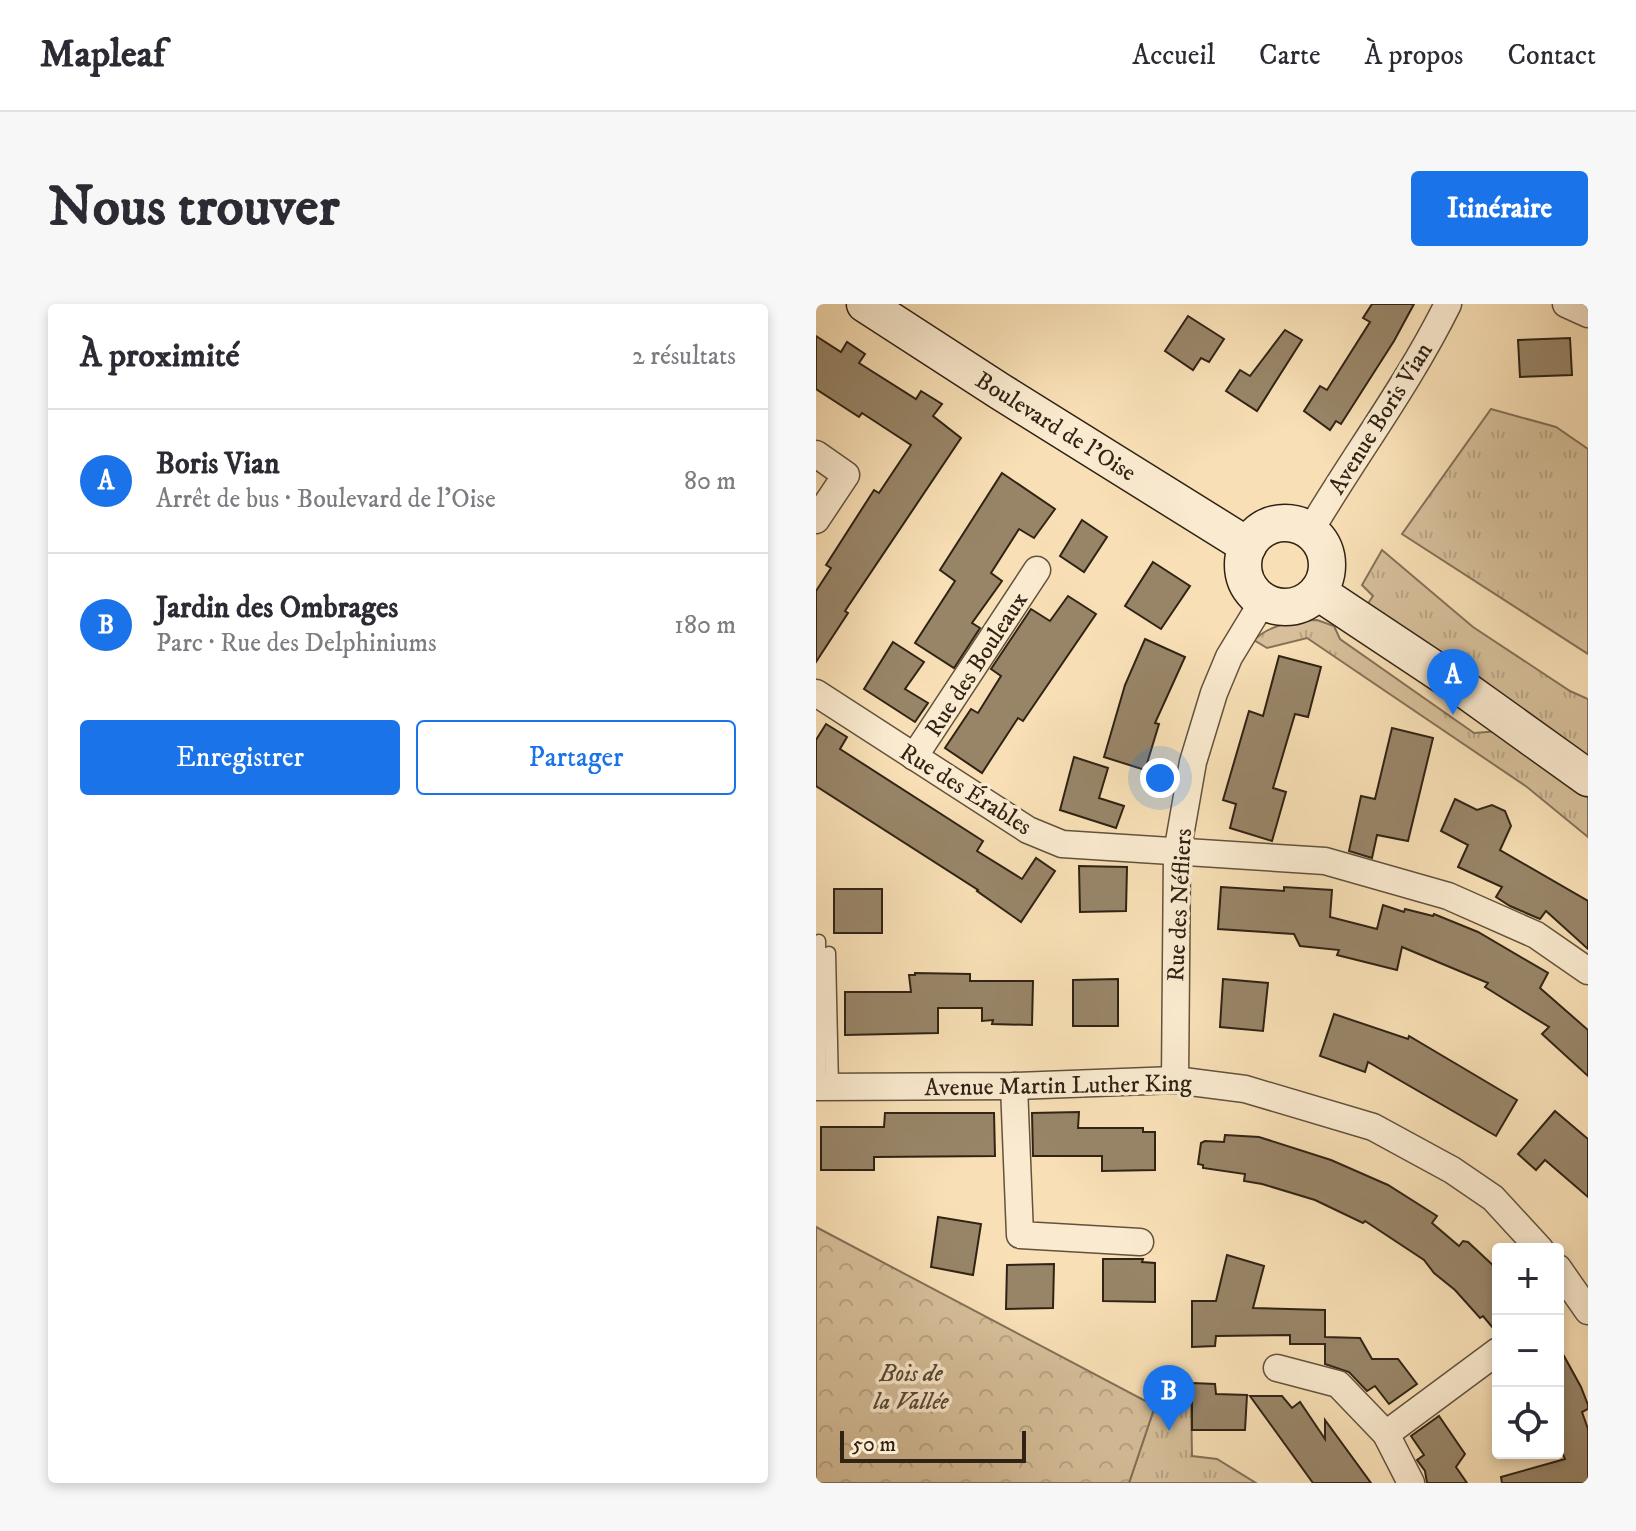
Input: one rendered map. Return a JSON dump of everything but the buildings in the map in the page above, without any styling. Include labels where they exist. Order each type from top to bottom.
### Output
[{"type":"main road","name":"Boulevard de l'Oise","points":[[865,304],[1248,546]]},
{"type":"main road","points":[[1290,523],[1310,531],[1322,544],[1328,563],[1327,575],[1318,592],[1308,602],[1291,607],[1274,606],[1263,601],[1253,593],[1246,580],[1243,559],[1248,546],[1260,532],[1272,525],[1290,523]]},
{"type":"main road","points":[[1318,592],[1464,689],[1588,778]]},
{"type":"street","name":"Avenue Boris Vian","points":[[1310,531],[1401,388],[1448,304]]},
{"type":"street","points":[[1566,304],[1588,314]]},
{"type":"street","points":[[816,454],[846,475],[816,520]]},
{"type":"street","name":"Rue des Bouleaux","points":[[914,757],[1037,570]]},
{"type":"street","name":"Rue des Néfliers","points":[[1175,1080],[1177,853],[1193,762],[1214,693],[1229,657],[1263,601]]},
{"type":"street","name":"Rue des Érables","points":[[816,693],[1028,830],[1062,844],[1325,861],[1448,896],[1536,935],[1588,971]]},
{"type":"street","name":"Avenue Martin Luther King","points":[[823,1087],[1014,1086],[1175,1080],[1245,1089],[1373,1127],[1452,1170],[1493,1198],[1534,1243]]},
{"type":"street","points":[[1014,1086],[1020,1235],[1140,1242]]},
{"type":"street","points":[[1564,1281],[1574,1303]]},
{"type":"street","points":[[1386,1434],[1492,1355]]},
{"type":"street","points":[[1277,1368],[1338,1384],[1386,1434],[1411,1483]]},
{"type":"lane","points":[[819,941],[823,1087]]},
{"type":"lane","points":[[823,1087],[829,953]]},
{"type":"green space","points":[[1491,409],[1556,427],[1588,449],[1588,654],[1402,534]]},
{"type":"green space","points":[[1382,550],[1473,627],[1570,691],[1588,699],[1588,762],[1365,608],[1373,596],[1362,585]]},
{"type":"green space","points":[[1317,620],[1334,626],[1340,639],[1474,733],[1500,731],[1588,797],[1588,837],[1527,787],[1307,638],[1267,648],[1254,640],[1283,624]]},
{"type":"green space","name":"Bois de la Vallée","points":[[816,1227],[1155,1406],[1129,1483],[816,1483]]},
{"type":"green space","points":[[1191,1400],[1192,1456],[1217,1459],[1256,1483],[1129,1483],[1155,1406]]},
{"type":"place","name":"Boris Vian","points":[[1453,715]]},
{"type":"place","name":"Jardin des Ombrages","points":[[1169,1431]]}]
